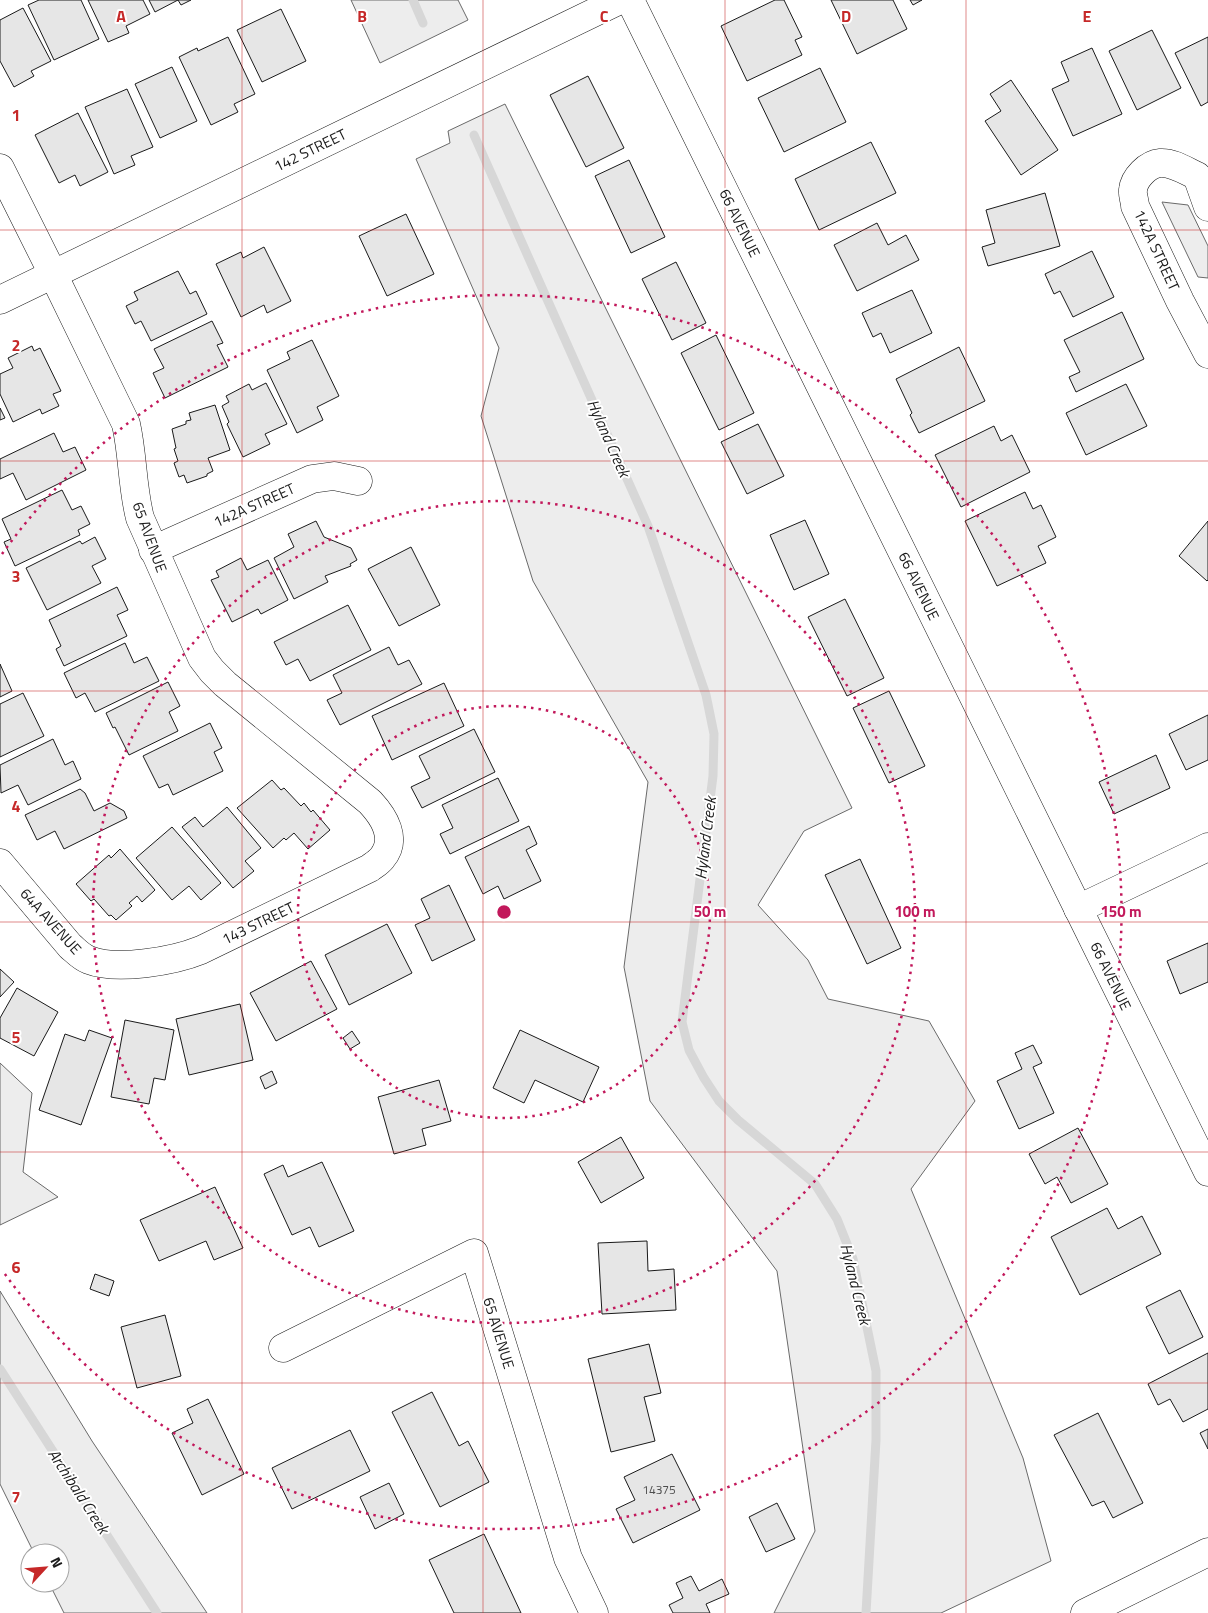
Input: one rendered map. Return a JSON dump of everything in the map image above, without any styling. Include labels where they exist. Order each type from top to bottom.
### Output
[{"type":"street","name":"142 STREET","points":[[0,300],[620,0]]},
{"type":"street","name":"66 AVENUE","points":[[630,0],[1208,1172]]},
{"type":"street","name":"142A STREET","points":[[1208,207],[1202,174],[1177,166],[1160,163],[1148,168],[1138,177],[1133,190],[1135,206],[1180,301],[1208,354]]},
{"type":"street","name":"65 AVENUE","points":[[0,168],[126,424],[130,441],[136,502],[140,518],[194,642],[212,671],[225,684],[381,813],[390,835],[388,844]]},
{"type":"street","name":"142A STREET","points":[[153,550],[312,479],[334,476],[358,481]]},
{"type":"street","name":"143 STREET","points":[[111,964],[166,961],[202,950],[370,868],[383,857],[388,844]]},
{"type":"street","points":[[1078,909],[1208,847]]},
{"type":"street","name":"64A AVENUE","points":[[0,863],[70,946],[90,961],[111,964]]},
{"type":"street","name":"65 AVENUE","points":[[283,1348],[474,1253],[568,1558],[594,1613]]},
{"type":"street","points":[[1085,1613],[1208,1552]]},
{"type":"shaded area","points":[[351,0],[458,0],[468,20],[380,63]]},
{"type":"shaded area","points":[[505,104],[852,808],[804,831],[758,905],[808,960],[828,999],[929,1021],[975,1101],[911,1189],[1023,1458],[1051,1561],[941,1613],[774,1613],[815,1531],[777,1271],[650,1101],[624,967],[648,782],[533,581],[481,416],[499,348],[416,159],[450,143],[448,131]]},
{"type":"shaded area","points":[[1162,202],[1188,205],[1208,246],[1208,278],[1198,277]]},
{"type":"shaded area","points":[[0,1063],[32,1093],[23,1172],[58,1197],[0,1225]]},
{"type":"shaded area","points":[[0,1291],[92,1441],[207,1613],[64,1613],[54,1593],[70,1593],[70,1543],[29,1543],[0,1484]]},
{"type":"building","points":[[39,0],[81,0],[99,39],[54,60],[28,5]]},
{"type":"building","points":[[88,0],[143,0],[150,14],[126,26],[129,33],[108,42]]},
{"type":"building","points":[[149,0],[178,0],[155,12]]},
{"type":"building","points":[[178,0],[191,0],[181,5]]},
{"type":"building","points":[[775,0],[784,0],[802,37],[795,40],[802,55],[747,81],[721,26]]},
{"type":"building","points":[[831,0],[893,0],[907,29],[857,54]]},
{"type":"building","points":[[910,0],[922,0],[913,5]]},
{"type":"building","points":[[23,8],[51,61],[31,71],[34,76],[14,87],[0,61],[0,20]]},
{"type":"building","points":[[281,9],[306,61],[262,82],[237,30]]},
{"type":"building","points":[[1152,30],[1181,88],[1137,110],[1109,51]]},
{"type":"building","points":[[228,37],[255,94],[234,104],[238,112],[211,125],[179,57],[197,48],[198,51]]},
{"type":"building","points":[[1208,37],[1208,102],[1201,106],[1175,53]]},
{"type":"building","points":[[1092,48],[1122,114],[1073,136],[1052,89],[1069,81],[1061,62]]},
{"type":"building","points":[[172,67],[197,121],[160,138],[135,84]]},
{"type":"building","points":[[820,68],[846,122],[784,152],[758,98]]},
{"type":"building","points":[[588,76],[624,148],[586,167],[550,95]]},
{"type":"building","points":[[1011,80],[1058,150],[1021,175],[985,121],[1001,111],[990,94]]},
{"type":"building","points":[[127,89],[153,147],[131,156],[135,165],[114,174],[85,107]]},
{"type":"building","points":[[78,113],[108,172],[80,186],[75,175],[59,183],[35,135]]},
{"type":"building","points":[[871,142],[896,193],[819,230],[795,179]]},
{"type":"building","points":[[629,160],[665,237],[631,253],[595,176]]},
{"type":"building","points":[[1045,193],[1060,246],[988,266],[982,247],[995,243],[986,210]]},
{"type":"building","points":[[406,214],[434,274],[387,296],[359,236]]},
{"type":"building","points":[[877,223],[888,245],[906,235],[919,260],[857,291],[834,245]]},
{"type":"building","points":[[264,247],[291,301],[267,313],[264,305],[241,317],[216,264],[241,252],[243,258]]},
{"type":"building","points":[[1092,251],[1114,297],[1073,317],[1060,291],[1054,294],[1045,274]]},
{"type":"building","points":[[676,262],[706,323],[672,340],[642,279]]},
{"type":"building","points":[[178,271],[190,294],[196,291],[207,314],[151,341],[141,321],[135,324],[126,306],[138,300],[134,292]]},
{"type":"building","points":[[912,290],[932,333],[890,353],[881,333],[873,337],[862,313]]},
{"type":"building","points":[[1122,312],[1144,359],[1076,392],[1069,377],[1080,372],[1064,340]]},
{"type":"building","points":[[212,321],[223,343],[217,345],[228,367],[165,398],[153,373],[164,368],[154,349]]},
{"type":"building","points":[[716,335],[754,413],[719,430],[681,353]]},
{"type":"building","points":[[312,340],[339,396],[317,407],[323,420],[297,433],[267,370],[290,359],[287,352]]},
{"type":"building","points":[[32,346],[34,351],[40,348],[61,391],[53,394],[59,406],[42,414],[40,409],[13,422],[0,394],[0,374],[13,368],[8,358]]},
{"type":"building","points":[[959,347],[985,401],[919,433],[896,379]]},
{"type":"building","points":[[266,383],[287,424],[265,434],[270,444],[243,457],[227,424],[229,422],[222,406],[229,402],[226,396],[249,384],[252,390]]},
{"type":"building","points":[[1126,384],[1147,426],[1086,455],[1066,413]]},
{"type":"building","points":[[215,405],[230,450],[208,458],[213,471],[207,474],[207,476],[187,483],[184,475],[179,477],[174,463],[178,461],[174,449],[176,448],[172,429],[191,420],[189,413]]},
{"type":"building","points":[[0,408],[5,418],[0,420]]},
{"type":"building","points":[[758,424],[784,476],[747,494],[721,442]]},
{"type":"building","points":[[994,426],[1001,441],[1012,435],[1030,472],[961,507],[935,455]]},
{"type":"building","points":[[54,433],[63,452],[75,447],[86,470],[26,500],[13,473],[0,479],[0,459]]},
{"type":"building","points":[[62,490],[72,510],[81,506],[90,524],[78,530],[80,535],[15,566],[4,542],[11,539],[2,519]]},
{"type":"building","points":[[1025,492],[1033,509],[1041,505],[1056,537],[1038,546],[1046,563],[997,586],[965,521]]},
{"type":"building","points":[[805,520],[829,574],[794,590],[770,535]]},
{"type":"building","points":[[316,521],[324,537],[351,548],[357,560],[350,564],[351,566],[325,576],[328,582],[294,599],[274,558],[294,547],[288,534]]},
{"type":"building","points":[[1208,521],[1208,580],[1207,581],[1179,556]]},
{"type":"building","points":[[95,537],[106,559],[92,566],[101,583],[47,610],[26,568],[80,541],[82,544]]},
{"type":"building","points":[[411,547],[440,605],[399,626],[368,569]]},
{"type":"building","points":[[241,558],[247,570],[268,560],[288,600],[261,614],[258,609],[232,622],[211,580],[219,577],[216,571]]},
{"type":"building","points":[[117,587],[128,610],[117,615],[127,636],[64,666],[56,649],[61,646],[49,620]]},
{"type":"building","points":[[845,599],[884,678],[847,696],[808,617]]},
{"type":"building","points":[[348,605],[371,650],[310,681],[298,659],[286,665],[274,642]]},
{"type":"building","points":[[125,643],[134,663],[147,657],[159,681],[95,712],[85,693],[76,698],[64,673]]},
{"type":"building","points":[[389,647],[398,665],[409,660],[422,684],[340,725],[327,700],[342,693],[333,675]]},
{"type":"building","points":[[0,664],[12,691],[0,697]]},
{"type":"building","points":[[168,682],[180,706],[169,712],[178,731],[129,755],[106,713]]},
{"type":"building","points":[[444,683],[464,726],[392,760],[372,716]]},
{"type":"building","points":[[889,691],[925,766],[889,783],[853,708]]},
{"type":"building","points":[[23,693],[44,736],[0,757],[0,704]]},
{"type":"building","points":[[1208,715],[1208,760],[1186,770],[1169,734]]},
{"type":"building","points":[[210,723],[222,748],[214,752],[223,771],[173,795],[168,784],[159,788],[143,756]]},
{"type":"building","points":[[474,729],[495,772],[422,808],[411,787],[430,778],[419,756]]},
{"type":"building","points":[[53,739],[65,765],[73,761],[81,779],[28,805],[18,785],[1,793],[0,765]]},
{"type":"building","points":[[1156,755],[1170,788],[1114,814],[1099,782]]},
{"type":"building","points":[[498,778],[519,821],[450,854],[440,834],[453,828],[442,805]]},
{"type":"building","points":[[272,780],[281,790],[284,788],[301,806],[304,803],[311,812],[313,810],[330,830],[308,849],[294,833],[286,840],[284,838],[273,848],[237,808]]},
{"type":"building","points":[[80,789],[85,793],[94,811],[110,803],[124,811],[127,818],[64,849],[55,831],[37,840],[25,815]]},
{"type":"building","points":[[227,807],[261,848],[245,861],[254,871],[233,888],[182,827],[195,817],[203,827]]},
{"type":"building","points":[[529,826],[537,844],[526,850],[541,881],[504,899],[498,886],[483,894],[465,857]]},
{"type":"building","points":[[172,827],[221,883],[201,900],[189,886],[172,900],[136,858]]},
{"type":"building","points":[[120,849],[155,890],[142,902],[137,896],[129,903],[132,906],[116,920],[111,915],[109,916],[94,899],[91,901],[76,884],[109,855],[111,858]]},
{"type":"building","points":[[860,859],[901,948],[867,964],[825,875]]},
{"type":"building","points":[[449,885],[475,940],[432,961],[415,925],[430,918],[421,899]]},
{"type":"building","points":[[387,924],[412,973],[349,1005],[325,955]]},
{"type":"building","points":[[1208,943],[1208,982],[1180,994],[1167,961]]},
{"type":"building","points":[[311,961],[337,1009],[276,1041],[250,993]]},
{"type":"building","points":[[0,969],[14,982],[0,997]]},
{"type":"building","points":[[17,988],[58,1012],[34,1056],[0,1038],[0,1018]]},
{"type":"building","points":[[240,1004],[253,1060],[189,1075],[176,1019]]},
{"type":"building","points":[[125,1020],[174,1030],[165,1080],[154,1078],[149,1104],[111,1097]]},
{"type":"building","points":[[89,1030],[112,1038],[81,1125],[39,1110],[65,1034],[85,1041]]},
{"type":"building","points":[[520,1030],[599,1067],[583,1102],[535,1080],[524,1103],[493,1088]]},
{"type":"building","points":[[352,1031],[360,1043],[350,1049],[343,1038]]},
{"type":"building","points":[[1033,1045],[1042,1063],[1033,1067],[1054,1113],[1019,1129],[997,1081],[1022,1069],[1015,1053]]},
{"type":"building","points":[[272,1071],[277,1083],[265,1089],[260,1077]]},
{"type":"building","points":[[439,1080],[451,1121],[422,1129],[426,1145],[394,1154],[378,1097]]},
{"type":"building","points":[[1078,1128],[1108,1184],[1071,1203],[1057,1177],[1045,1184],[1029,1154]]},
{"type":"building","points":[[621,1137],[644,1178],[601,1203],[578,1162]]},
{"type":"building","points":[[322,1162],[354,1231],[319,1247],[310,1227],[292,1235],[264,1174],[283,1165],[288,1177]]},
{"type":"building","points":[[215,1187],[243,1248],[214,1260],[206,1241],[159,1261],[140,1220]]},
{"type":"building","points":[[1107,1208],[1118,1229],[1142,1216],[1161,1254],[1080,1295],[1051,1237]]},
{"type":"building","points":[[647,1241],[648,1271],[674,1269],[676,1310],[602,1314],[598,1243]]},
{"type":"building","points":[[95,1274],[114,1281],[109,1296],[90,1289]]},
{"type":"building","points":[[1180,1290],[1203,1337],[1169,1354],[1146,1307]]},
{"type":"building","points":[[165,1315],[181,1376],[137,1388],[121,1327]]},
{"type":"building","points":[[649,1344],[661,1393],[644,1397],[655,1441],[611,1452],[588,1359]]},
{"type":"building","points":[[1208,1353],[1208,1409],[1183,1422],[1170,1399],[1158,1405],[1148,1384]]},
{"type":"building","points":[[432,1392],[459,1446],[468,1441],[489,1482],[440,1507],[392,1412]]},
{"type":"building","points":[[208,1399],[244,1474],[202,1495],[172,1433],[193,1423],[187,1409]]},
{"type":"building","points":[[1098,1413],[1143,1503],[1113,1518],[1104,1501],[1092,1506],[1054,1435]]},
{"type":"building","points":[[1208,1429],[1208,1449],[1200,1433]]},
{"type":"building","points":[[350,1430],[370,1471],[292,1509],[272,1468]]},
{"type":"building","points":[[672,1454],[700,1510],[633,1543],[616,1509],[635,1500],[624,1477]]},
{"type":"building","points":[[389,1483],[404,1514],[375,1529],[360,1497]]},
{"type":"building","points":[[777,1503],[795,1539],[766,1552],[749,1517]]},
{"type":"building","points":[[484,1534],[521,1613],[454,1613],[429,1560]]},
{"type":"building","points":[[691,1576],[699,1591],[722,1579],[729,1594],[706,1604],[710,1613],[673,1613],[669,1605],[683,1598],[676,1583]]},
{"type":"waterway","name":"Hyland Creek","points":[[413,0],[423,23]]},
{"type":"waterway","name":"Hyland Creek","points":[[474,135],[648,526],[706,695],[714,734],[713,776],[682,1022],[689,1050],[719,1101],[738,1120],[815,1184],[837,1219],[853,1259],[876,1371],[876,1440],[866,1613]]},
{"type":"waterway","name":"Archibald Creek","points":[[0,1369],[157,1613]]}]
